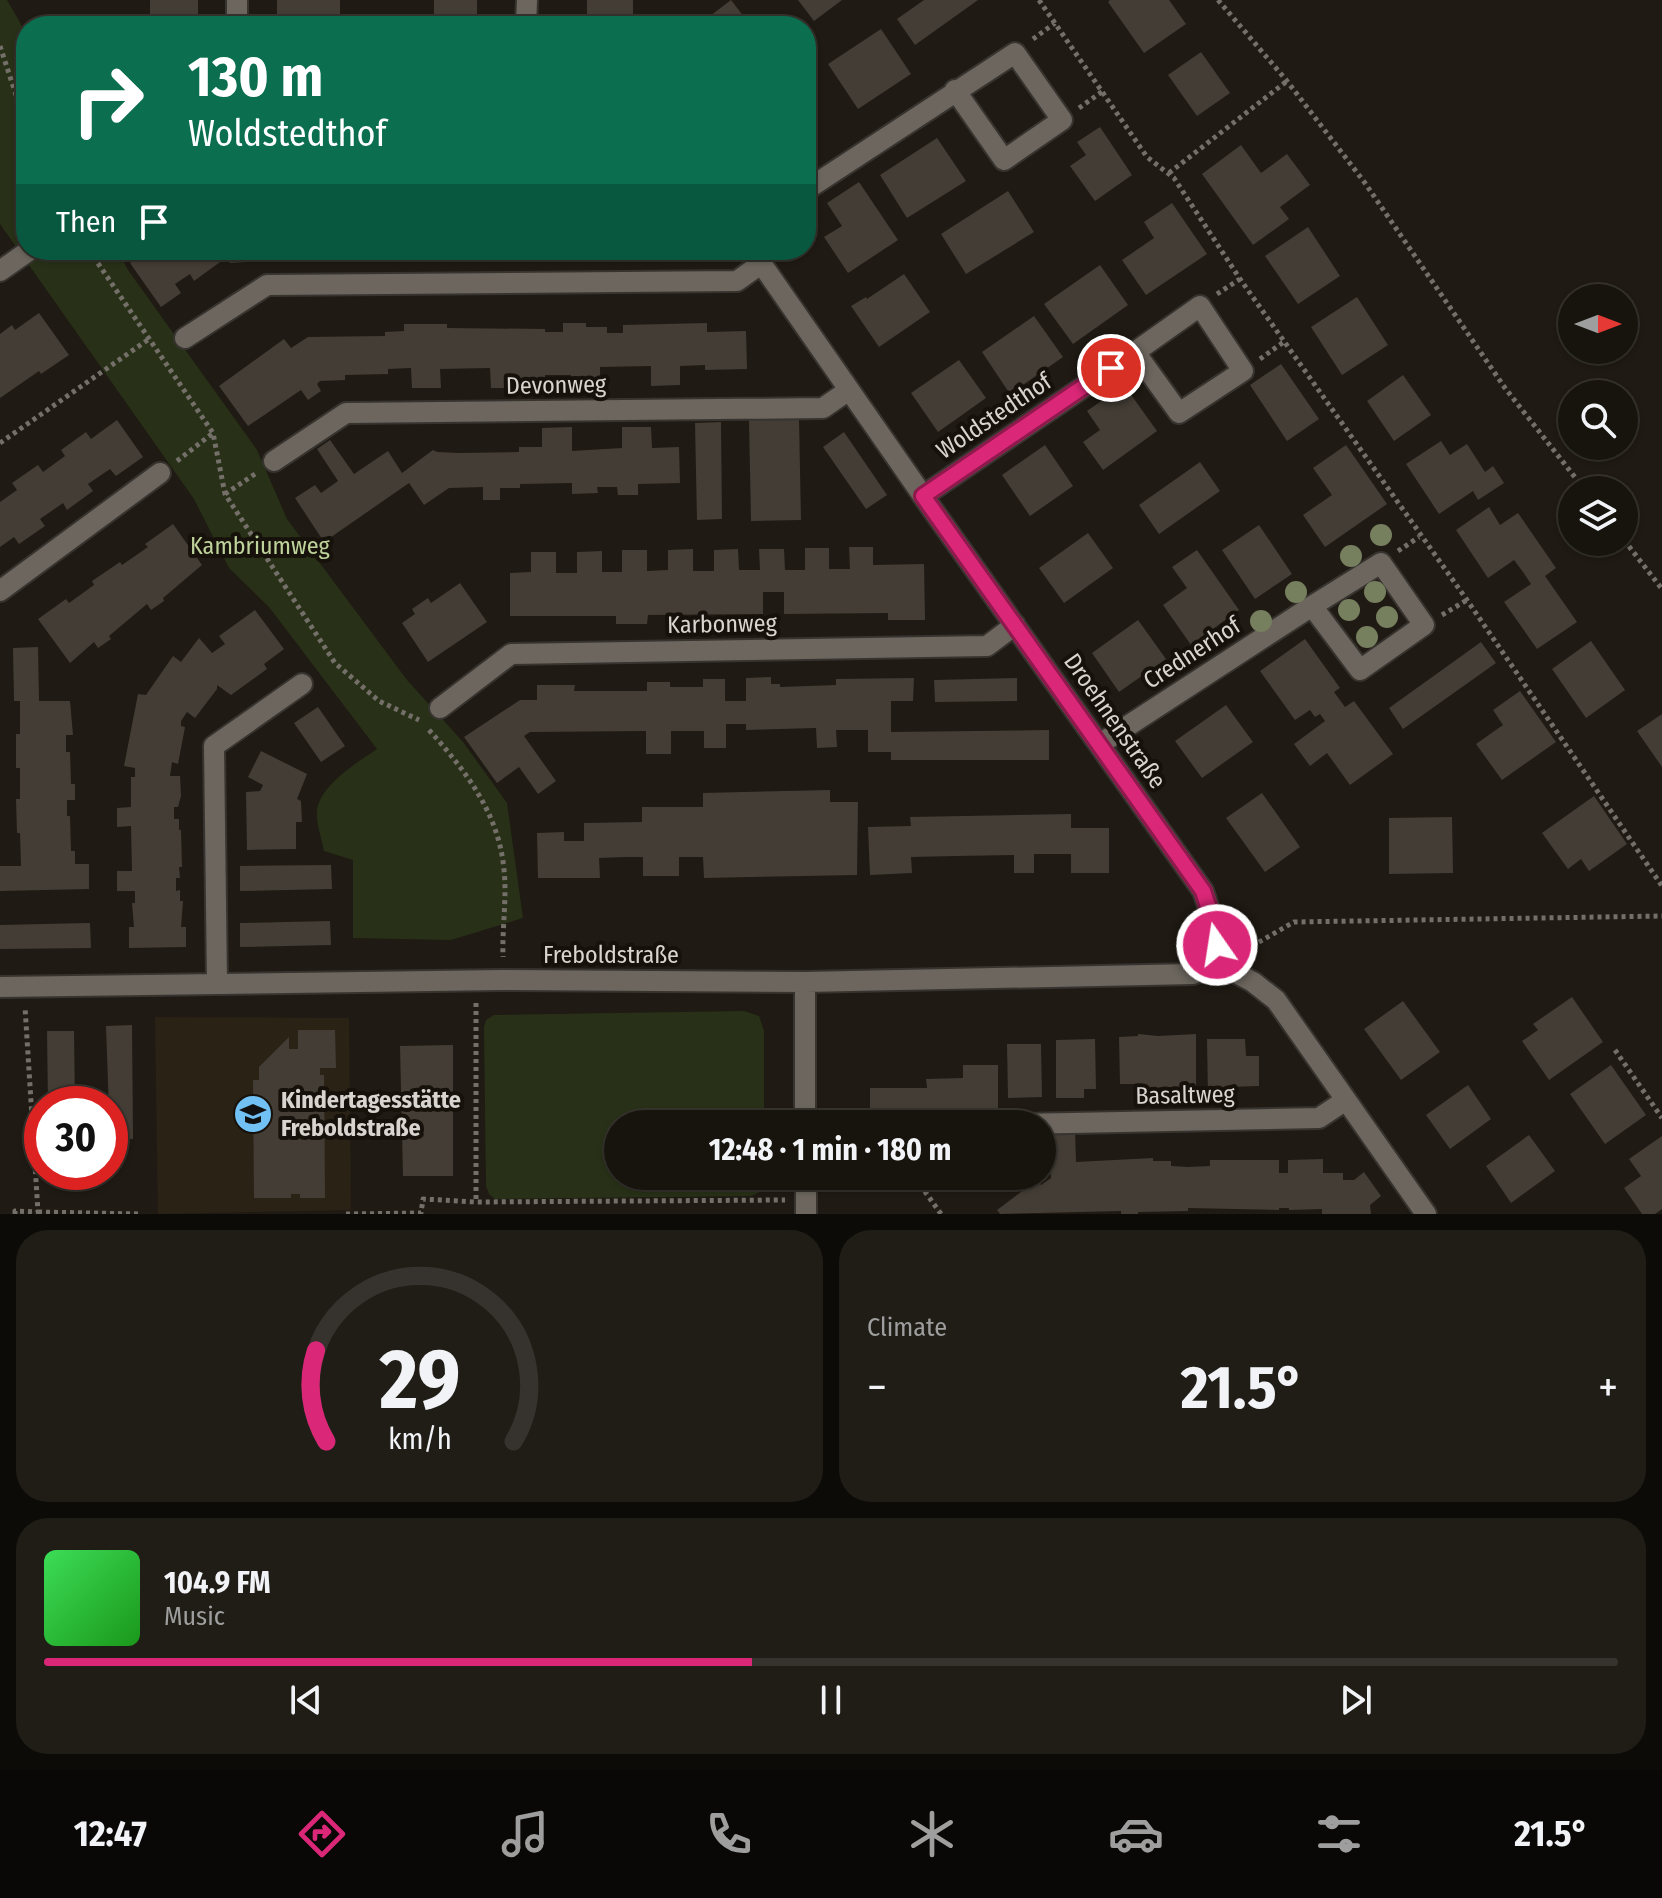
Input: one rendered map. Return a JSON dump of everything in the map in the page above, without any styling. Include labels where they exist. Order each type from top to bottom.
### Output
[{"type":"street","points":[[816,183],[955,90],[1015,53],[1062,120],[1004,160],[955,90]]},
{"type":"street","points":[[185,338],[267,285],[737,281],[754,260]]},
{"type":"street","name":"Droehnenstraße","points":[[759,260],[1203,891],[1215,927],[1219,964]]},
{"type":"street","name":"Woldstedthof","points":[[923,496],[1200,306],[1243,371],[1179,413],[1135,352]]},
{"type":"street","name":"Devonweg","points":[[274,461],[346,413],[823,408],[849,390]]},
{"type":"street","points":[[0,591],[160,473]]},
{"type":"street","name":"Crednerhof","points":[[1100,744],[1312,606],[1381,563],[1424,625],[1360,670],[1312,606]]},
{"type":"street","name":"Karbonweg","points":[[440,708],[511,654],[987,646],[1015,625]]},
{"type":"street","points":[[217,984],[214,746],[302,684]]},
{"type":"street","points":[[1219,964],[1253,982],[1276,1000],[1426,1214]]},
{"type":"street","name":"Freboldstraße","points":[[0,987],[503,980],[805,982],[1193,974],[1219,964]]},
{"type":"street","points":[[805,982],[805,1110]]},
{"type":"street","name":"Basaltweg","points":[[1056,1123],[1319,1118],[1346,1100]]},
{"type":"path","points":[[1039,0],[1147,157],[1169,173],[1662,886]]},
{"type":"path","points":[[1218,0],[1287,81],[1365,183],[1505,388],[1574,476]]},
{"type":"path","points":[[0,46],[16,95]]},
{"type":"path","points":[[1169,173],[1287,81]]},
{"type":"path","points":[[96,260],[213,433],[225,494],[335,663],[379,701],[421,721],[459,763],[490,812],[504,869],[503,980]]},
{"type":"path","points":[[0,443],[149,339]]},
{"type":"path","points":[[160,473],[213,433]]},
{"type":"path","points":[[225,494],[274,461]]},
{"type":"path","points":[[1636,556],[1662,589]]},
{"type":"path","points":[[1219,964],[1294,922],[1662,916]]},
{"type":"path","points":[[476,981],[476,1202]]},
{"type":"path","points":[[23,986],[38,1212]]},
{"type":"path","points":[[1615,1050],[1662,1118]]},
{"type":"path","points":[[924,1190],[941,1214]]},
{"type":"path","points":[[346,1214],[421,1214],[423,1199],[476,1202],[806,1192]]},
{"type":"path","points":[[15,1214],[15,1211],[141,1214]]},
{"type":"shaded area","name":"Kindertagesstätte Freboldstraße","points":[[155,1017],[349,1018],[351,1210],[158,1214]]},
{"type":"green space","points":[[0,0],[7,0],[16,16],[16,247],[0,224]]},
{"type":"green space","name":"Kambriumweg","points":[[25,260],[123,260],[257,450],[287,519],[407,680],[463,742],[507,803],[523,918],[451,940],[353,938],[353,860],[324,851],[317,812],[319,802],[331,784],[377,749],[269,607],[229,568],[194,499]]},
{"type":"green space","points":[[744,1011],[759,1016],[764,1031],[764,1110],[604,1110],[604,1190],[760,1192],[751,1196],[495,1199],[486,1186],[484,1027],[486,1020],[494,1015]]},
{"type":"building","points":[[150,0],[198,0],[198,16],[150,16]]},
{"type":"building","points":[[277,0],[340,0],[340,16],[277,16]]},
{"type":"building","points":[[434,0],[477,0],[477,15],[434,16]]},
{"type":"building","points":[[587,0],[633,0],[633,15],[587,15]]},
{"type":"building","points":[[731,0],[743,16],[710,16]]},
{"type":"building","points":[[798,0],[842,0],[816,20],[816,16],[810,16]]},
{"type":"building","points":[[924,0],[978,0],[915,45],[897,19]]},
{"type":"building","points":[[1169,0],[1186,24],[1144,53],[1108,2]]},
{"type":"building","points":[[881,29],[911,74],[858,109],[828,64]]},
{"type":"building","points":[[1201,52],[1230,93],[1197,116],[1168,75]]},
{"type":"building","points":[[1100,127],[1132,175],[1095,201],[1070,166],[1086,155],[1077,142]]},
{"type":"building","points":[[937,138],[966,181],[907,218],[880,175]]},
{"type":"building","points":[[1241,145],[1261,173],[1287,154],[1310,185],[1280,207],[1289,219],[1253,245],[1202,174]]},
{"type":"building","points":[[859,182],[898,240],[848,273],[824,237],[842,226],[827,203]]},
{"type":"building","points":[[1008,191],[1034,232],[966,274],[941,234]]},
{"type":"building","points":[[1172,203],[1207,254],[1146,295],[1122,260],[1154,238],[1144,222]]},
{"type":"building","points":[[1308,227],[1340,276],[1298,304],[1265,256]]},
{"type":"building","points":[[134,260],[223,260],[194,281],[190,274],[175,284],[181,293],[161,307],[130,263]]},
{"type":"building","points":[[228,260],[265,260],[265,261],[230,263]]},
{"type":"building","points":[[1100,265],[1128,305],[1073,344],[1044,304]]},
{"type":"building","points":[[904,274],[930,312],[879,347],[851,306]]},
{"type":"building","points":[[1357,297],[1388,345],[1342,375],[1311,327]]},
{"type":"building","points":[[39,313],[69,355],[0,398],[0,334],[12,325],[15,330]]},
{"type":"building","points":[[1034,316],[1063,357],[1010,394],[982,352]]},
{"type":"building","points":[[563,323],[607,327],[607,333],[623,333],[623,325],[707,323],[707,332],[746,331],[747,369],[705,370],[705,365],[680,366],[680,385],[651,386],[651,366],[600,367],[600,386],[571,386],[571,375],[545,375],[545,382],[507,382],[507,388],[491,388],[490,368],[440,369],[441,388],[412,388],[411,368],[388,369],[388,374],[345,375],[345,380],[320,381],[317,384],[321,391],[308,400],[301,390],[248,426],[219,386],[284,339],[291,348],[308,337],[385,336],[385,332],[404,331],[404,324],[563,332]]},
{"type":"building","points":[[959,360],[986,398],[938,432],[911,393]]},
{"type":"building","points":[[1281,364],[1319,419],[1287,441],[1250,385]]},
{"type":"building","points":[[1403,375],[1431,415],[1394,441],[1367,401]]},
{"type":"building","points":[[1124,385],[1157,431],[1103,470],[1083,442],[1100,430],[1087,411]]},
{"type":"building","points":[[799,419],[801,520],[751,521],[749,420]]},
{"type":"building","points":[[117,420],[143,457],[116,476],[110,469],[88,484],[93,491],[67,510],[63,503],[40,519],[45,526],[19,544],[14,537],[0,547],[0,502],[17,490],[12,483],[38,465],[43,472],[65,456],[61,450],[86,432],[91,439]]},
{"type":"building","points":[[721,422],[722,519],[697,520],[695,423]]},
{"type":"building","points":[[572,427],[572,451],[622,448],[622,427],[651,427],[652,448],[679,447],[680,483],[638,484],[638,495],[618,495],[617,487],[597,487],[598,493],[572,494],[572,483],[520,484],[520,488],[500,488],[500,500],[483,500],[483,487],[449,488],[424,505],[409,483],[324,542],[295,498],[315,485],[321,493],[338,481],[317,449],[330,440],[354,474],[388,451],[402,473],[433,450],[519,452],[519,447],[542,447],[542,428]]},
{"type":"building","points":[[844,432],[887,495],[866,509],[823,447]]},
{"type":"building","points":[[1441,441],[1450,455],[1467,444],[1485,472],[1493,466],[1504,483],[1478,500],[1473,491],[1439,514],[1406,464]]},
{"type":"building","points":[[1045,445],[1073,486],[1030,516],[1002,475]]},
{"type":"building","points":[[1346,445],[1387,504],[1325,547],[1303,515],[1332,495],[1313,468]]},
{"type":"building","points":[[1200,462],[1220,491],[1159,534],[1139,505]]},
{"type":"building","points":[[1489,507],[1500,525],[1518,513],[1556,568],[1545,576],[1577,622],[1537,649],[1504,602],[1531,584],[1523,572],[1514,560],[1488,578],[1456,530]]},
{"type":"building","points":[[173,524],[202,565],[163,598],[164,601],[151,610],[147,604],[109,636],[111,639],[98,648],[94,642],[70,663],[38,619],[66,599],[69,603],[94,585],[92,581],[148,547],[145,544]]},
{"type":"building","points":[[1259,525],[1292,574],[1255,599],[1222,550]]},
{"type":"building","points":[[1088,533],[1113,568],[1064,603],[1039,568]]},
{"type":"building","points":[[849,547],[873,547],[873,565],[924,564],[925,620],[888,620],[888,613],[784,614],[784,592],[763,592],[763,614],[648,615],[647,624],[616,624],[616,616],[510,616],[510,573],[531,572],[531,552],[556,552],[556,573],[577,573],[577,552],[602,551],[602,572],[622,572],[622,550],[647,550],[647,571],[668,570],[668,550],[693,549],[693,571],[714,571],[714,550],[738,549],[739,570],[760,570],[759,549],[784,549],[785,570],[805,570],[805,548],[829,548],[829,569],[850,569]]},
{"type":"building","points":[[1197,550],[1239,610],[1191,645],[1163,605],[1187,588],[1172,567]]},
{"type":"building","points":[[460,583],[487,622],[428,662],[402,623],[415,614],[412,609],[428,598],[431,603]]},
{"type":"building","points":[[255,610],[284,649],[264,664],[267,669],[231,695],[217,685],[195,718],[187,712],[181,721],[181,726],[185,727],[178,764],[172,762],[170,776],[180,776],[181,796],[178,807],[174,807],[174,819],[179,819],[181,830],[182,867],[179,867],[180,878],[176,878],[176,891],[180,890],[180,901],[183,901],[181,927],[186,927],[186,947],[129,948],[129,927],[134,927],[132,903],[135,903],[135,891],[117,891],[117,871],[132,871],[131,826],[117,827],[117,808],[131,807],[131,777],[135,777],[135,768],[124,766],[138,694],[146,695],[173,656],[181,662],[199,638],[212,653],[225,644],[219,636]]},
{"type":"building","points":[[1138,620],[1166,659],[1119,692],[1092,653]]},
{"type":"building","points":[[1305,639],[1340,688],[1334,692],[1345,707],[1354,701],[1393,754],[1350,785],[1327,753],[1310,766],[1294,744],[1325,721],[1320,714],[1315,717],[1310,710],[1295,720],[1260,671]]},
{"type":"building","points":[[1591,641],[1625,690],[1586,718],[1552,669]]},
{"type":"building","points":[[1481,642],[1496,663],[1403,729],[1389,708]]},
{"type":"building","points":[[38,647],[39,701],[70,701],[73,735],[66,735],[66,752],[70,752],[75,800],[67,800],[67,816],[70,816],[71,851],[75,851],[75,864],[89,864],[89,889],[0,891],[0,866],[21,866],[16,799],[20,799],[16,734],[20,734],[20,701],[14,701],[13,648]]},
{"type":"building","points":[[771,677],[771,684],[780,684],[780,687],[836,685],[836,679],[914,678],[913,701],[891,701],[891,732],[1049,730],[1049,760],[891,760],[891,752],[868,752],[868,730],[836,730],[837,747],[817,748],[816,728],[746,730],[746,724],[726,724],[726,748],[704,748],[704,731],[671,731],[671,754],[646,754],[646,731],[530,732],[524,736],[556,781],[538,794],[519,767],[497,783],[464,737],[520,700],[537,700],[537,685],[575,685],[574,691],[647,691],[647,682],[670,682],[670,687],[703,687],[703,679],[725,679],[725,701],[746,701],[746,678]]},
{"type":"building","points":[[1017,678],[1017,701],[935,702],[934,680]]},
{"type":"building","points":[[1520,691],[1556,742],[1502,780],[1476,744],[1503,725],[1493,710]]},
{"type":"building","points":[[1226,705],[1253,742],[1202,778],[1175,741]]},
{"type":"building","points":[[318,707],[345,746],[321,762],[294,723]]},
{"type":"building","points":[[1662,714],[1662,767],[1637,731]]},
{"type":"building","points":[[261,751],[307,774],[297,799],[301,801],[302,822],[296,822],[296,849],[247,850],[246,792],[260,791],[263,785],[248,777]]},
{"type":"building","points":[[830,790],[830,802],[858,802],[857,875],[704,878],[703,857],[679,857],[679,876],[643,876],[643,857],[625,857],[599,858],[600,878],[538,878],[537,833],[564,832],[564,841],[584,841],[584,823],[642,822],[642,807],[703,807],[703,793]]},
{"type":"building","points":[[1262,793],[1300,847],[1265,872],[1226,818]]},
{"type":"building","points":[[1594,796],[1627,844],[1589,871],[1581,859],[1568,869],[1542,833]]},
{"type":"building","points":[[1071,814],[1071,828],[1109,828],[1109,873],[1071,873],[1071,854],[1034,854],[1034,873],[1014,873],[1014,855],[911,857],[912,873],[870,875],[868,827],[911,826],[910,817]]},
{"type":"building","points":[[1452,817],[1453,873],[1389,874],[1389,818]]},
{"type":"building","points":[[331,865],[332,889],[240,891],[240,866]]},
{"type":"building","points":[[330,921],[331,945],[240,947],[240,923]]},
{"type":"building","points":[[90,923],[91,948],[0,949],[0,925]]},
{"type":"building","points":[[1572,997],[1603,1042],[1549,1080],[1522,1041],[1538,1030],[1533,1024]]},
{"type":"building","points":[[1403,1001],[1440,1052],[1401,1080],[1364,1029]]},
{"type":"building","points":[[132,1025],[133,1139],[128,1139],[128,1086],[108,1086],[106,1026]]},
{"type":"building","points":[[298,1030],[335,1030],[336,1068],[320,1068],[320,1075],[324,1075],[325,1198],[300,1198],[300,1194],[291,1194],[291,1198],[254,1198],[253,1080],[259,1080],[259,1067],[289,1037],[289,1049],[298,1049]]},
{"type":"building","points":[[47,1031],[74,1031],[75,1086],[48,1086]]},
{"type":"building","points":[[1196,1034],[1196,1097],[1177,1097],[1177,1087],[1159,1087],[1159,1097],[1137,1097],[1137,1084],[1120,1084],[1119,1037]]},
{"type":"building","points":[[1095,1039],[1096,1089],[1084,1089],[1084,1098],[1056,1098],[1056,1040]]},
{"type":"building","points":[[1207,1039],[1245,1039],[1246,1056],[1259,1056],[1259,1086],[1227,1087],[1228,1097],[1208,1098]]},
{"type":"building","points":[[1007,1044],[1041,1044],[1042,1097],[1008,1098]]},
{"type":"building","points":[[453,1045],[453,1176],[403,1176],[400,1046]]},
{"type":"building","points":[[963,1065],[998,1065],[998,1110],[870,1110],[870,1088],[927,1088],[926,1079],[963,1078]]},
{"type":"building","points":[[1611,1065],[1646,1115],[1605,1144],[1570,1094]]},
{"type":"building","points":[[1468,1085],[1491,1119],[1450,1149],[1426,1115]]},
{"type":"building","points":[[1075,1129],[1076,1162],[1153,1158],[1153,1161],[1171,1161],[1171,1166],[1188,1167],[1210,1166],[1210,1160],[1279,1160],[1279,1173],[1288,1173],[1288,1160],[1323,1159],[1323,1173],[1343,1173],[1343,1180],[1354,1180],[1364,1172],[1381,1196],[1370,1205],[1371,1214],[1322,1214],[1322,1209],[1188,1208],[1188,1211],[1138,1214],[1121,1214],[1121,1211],[1000,1214],[997,1210],[1024,1190],[1056,1190],[1056,1130]]},
{"type":"building","points":[[1529,1135],[1555,1171],[1511,1203],[1486,1166]]},
{"type":"building","points":[[1662,1136],[1662,1209],[1655,1214],[1642,1214],[1624,1188],[1641,1176],[1629,1159]]},
{"type":"place","name":"Kindertagesstätte Freboldstraße","points":[[253,1114]]},
{"type":"route","points":[[1111,368],[923,496],[1203,891],[1215,927],[1217,945]]}]
